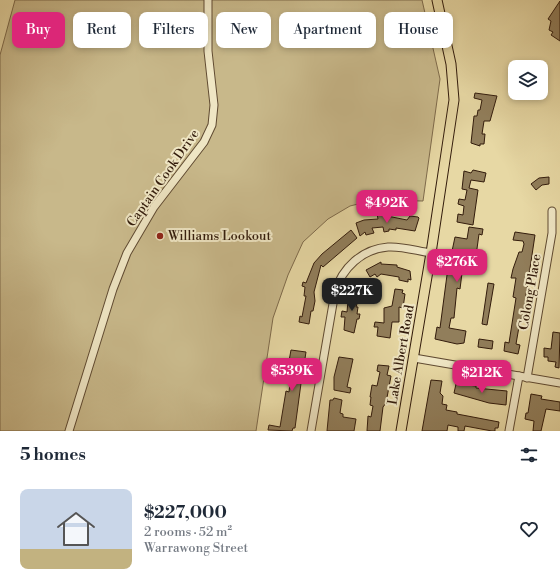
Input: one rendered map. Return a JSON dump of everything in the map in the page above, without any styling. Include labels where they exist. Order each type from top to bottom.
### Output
[{"type":"main road","name":"Lake Albert Road","points":[[401,431],[431,253],[454,100],[451,64],[437,0]]},
{"type":"street","name":"Captain Cook Drive","points":[[69,431],[113,290],[127,253],[154,207],[204,142],[212,124],[214,105],[208,51],[208,0]]},
{"type":"street","name":"Colong Place","points":[[527,378],[552,233],[552,211]]},
{"type":"street","points":[[311,431],[335,292],[344,272],[359,257],[379,248],[400,247],[431,253]]},
{"type":"street","points":[[414,358],[560,383]]},
{"type":"street","points":[[509,431],[519,376]]},
{"type":"shaded area","points":[[15,0],[422,0],[425,12],[384,12],[384,48],[433,48],[440,79],[423,201],[374,200],[350,206],[328,219],[303,242],[288,275],[273,318],[256,431],[0,431],[0,55]]},
{"type":"building","points":[[560,1],[560,41],[551,35],[553,32],[549,30],[551,21],[548,19]]},
{"type":"building","points":[[475,93],[497,96],[490,121],[484,121],[482,134],[485,134],[484,144],[480,144],[480,146],[471,143],[474,116],[477,116],[478,110],[480,110],[482,100],[474,98]]},
{"type":"building","points":[[473,170],[486,173],[484,182],[471,180],[469,188],[478,190],[473,225],[457,222],[458,214],[463,215],[464,206],[458,204],[459,199],[465,200],[467,190],[462,189],[464,171],[471,173]]},
{"type":"building","points":[[549,177],[549,184],[542,185],[536,190],[531,184],[539,178]]},
{"type":"building","points":[[386,212],[387,216],[407,220],[410,216],[418,217],[415,231],[396,228],[396,230],[389,229],[389,231],[384,232],[383,227],[372,228],[374,233],[366,235],[365,232],[360,236],[356,223],[364,220],[378,219],[377,214]]},
{"type":"building","points":[[469,227],[483,229],[482,235],[479,234],[476,256],[479,257],[476,267],[465,266],[464,273],[462,273],[460,289],[457,288],[454,318],[451,318],[449,328],[466,331],[464,343],[457,344],[435,339],[437,327],[440,328],[447,275],[455,237],[467,239]]},
{"type":"building","points":[[351,230],[357,238],[323,267],[321,265],[314,292],[315,301],[313,311],[311,311],[309,324],[299,322],[300,316],[302,317],[306,296],[304,296],[305,287],[302,286],[303,282],[306,283],[314,263],[322,254]]},
{"type":"building","points":[[515,232],[535,235],[523,315],[520,321],[516,344],[520,345],[518,354],[504,351],[505,342],[509,343],[516,298],[513,297],[516,278],[511,278],[519,252],[522,252],[524,244],[523,241],[513,240]]},
{"type":"building","points":[[381,262],[381,264],[397,265],[397,267],[410,271],[411,280],[408,279],[408,282],[399,280],[399,277],[381,274],[377,277],[375,274],[370,277],[366,270]]},
{"type":"building","points":[[488,283],[494,284],[487,325],[482,324]]},
{"type":"building","points":[[353,288],[361,291],[356,307],[358,307],[357,314],[360,314],[359,319],[357,319],[354,333],[344,330],[345,317],[341,317],[342,311],[347,312],[348,301]]},
{"type":"building","points":[[395,289],[403,290],[402,293],[405,294],[403,308],[399,307],[399,322],[392,322],[390,338],[377,336],[378,327],[374,327],[375,322],[384,323],[384,308],[392,306]]},
{"type":"building","points":[[553,332],[560,333],[559,368],[555,367],[556,362],[548,361],[548,357],[544,357],[544,348],[551,349]]},
{"type":"building","points":[[479,339],[493,341],[492,349],[478,347]]},
{"type":"building","points":[[291,350],[306,352],[304,365],[306,365],[304,377],[302,376],[295,428],[293,428],[292,431],[268,430],[269,425],[280,427],[286,391],[289,392],[290,383],[286,382],[287,376],[289,377],[292,361],[289,361]]},
{"type":"building","points":[[339,357],[353,359],[347,387],[351,388],[350,393],[334,390],[334,377]]},
{"type":"building","points":[[378,365],[389,366],[387,375],[391,376],[386,403],[383,407],[380,431],[367,431],[368,416],[371,417],[373,406],[370,405],[372,385],[377,386],[380,372],[377,371]]},
{"type":"building","points":[[431,380],[442,381],[440,393],[443,396],[442,404],[447,405],[446,410],[457,412],[457,414],[499,422],[498,428],[495,428],[495,431],[492,431],[465,426],[464,431],[458,431],[458,427],[448,425],[447,431],[422,431]]},
{"type":"building","points":[[462,381],[468,382],[467,385],[476,386],[476,388],[507,391],[506,405],[489,403],[454,393],[456,384],[462,385]]},
{"type":"building","points":[[531,394],[542,396],[541,399],[560,402],[560,411],[546,409],[541,431],[533,431],[534,421],[525,419],[526,413],[528,413]]},
{"type":"building","points":[[334,398],[342,400],[340,413],[343,414],[343,417],[356,419],[354,431],[327,431],[330,400],[333,400]]},
{"type":"place","name":"Williams Lookout","points":[[160,236]]}]
